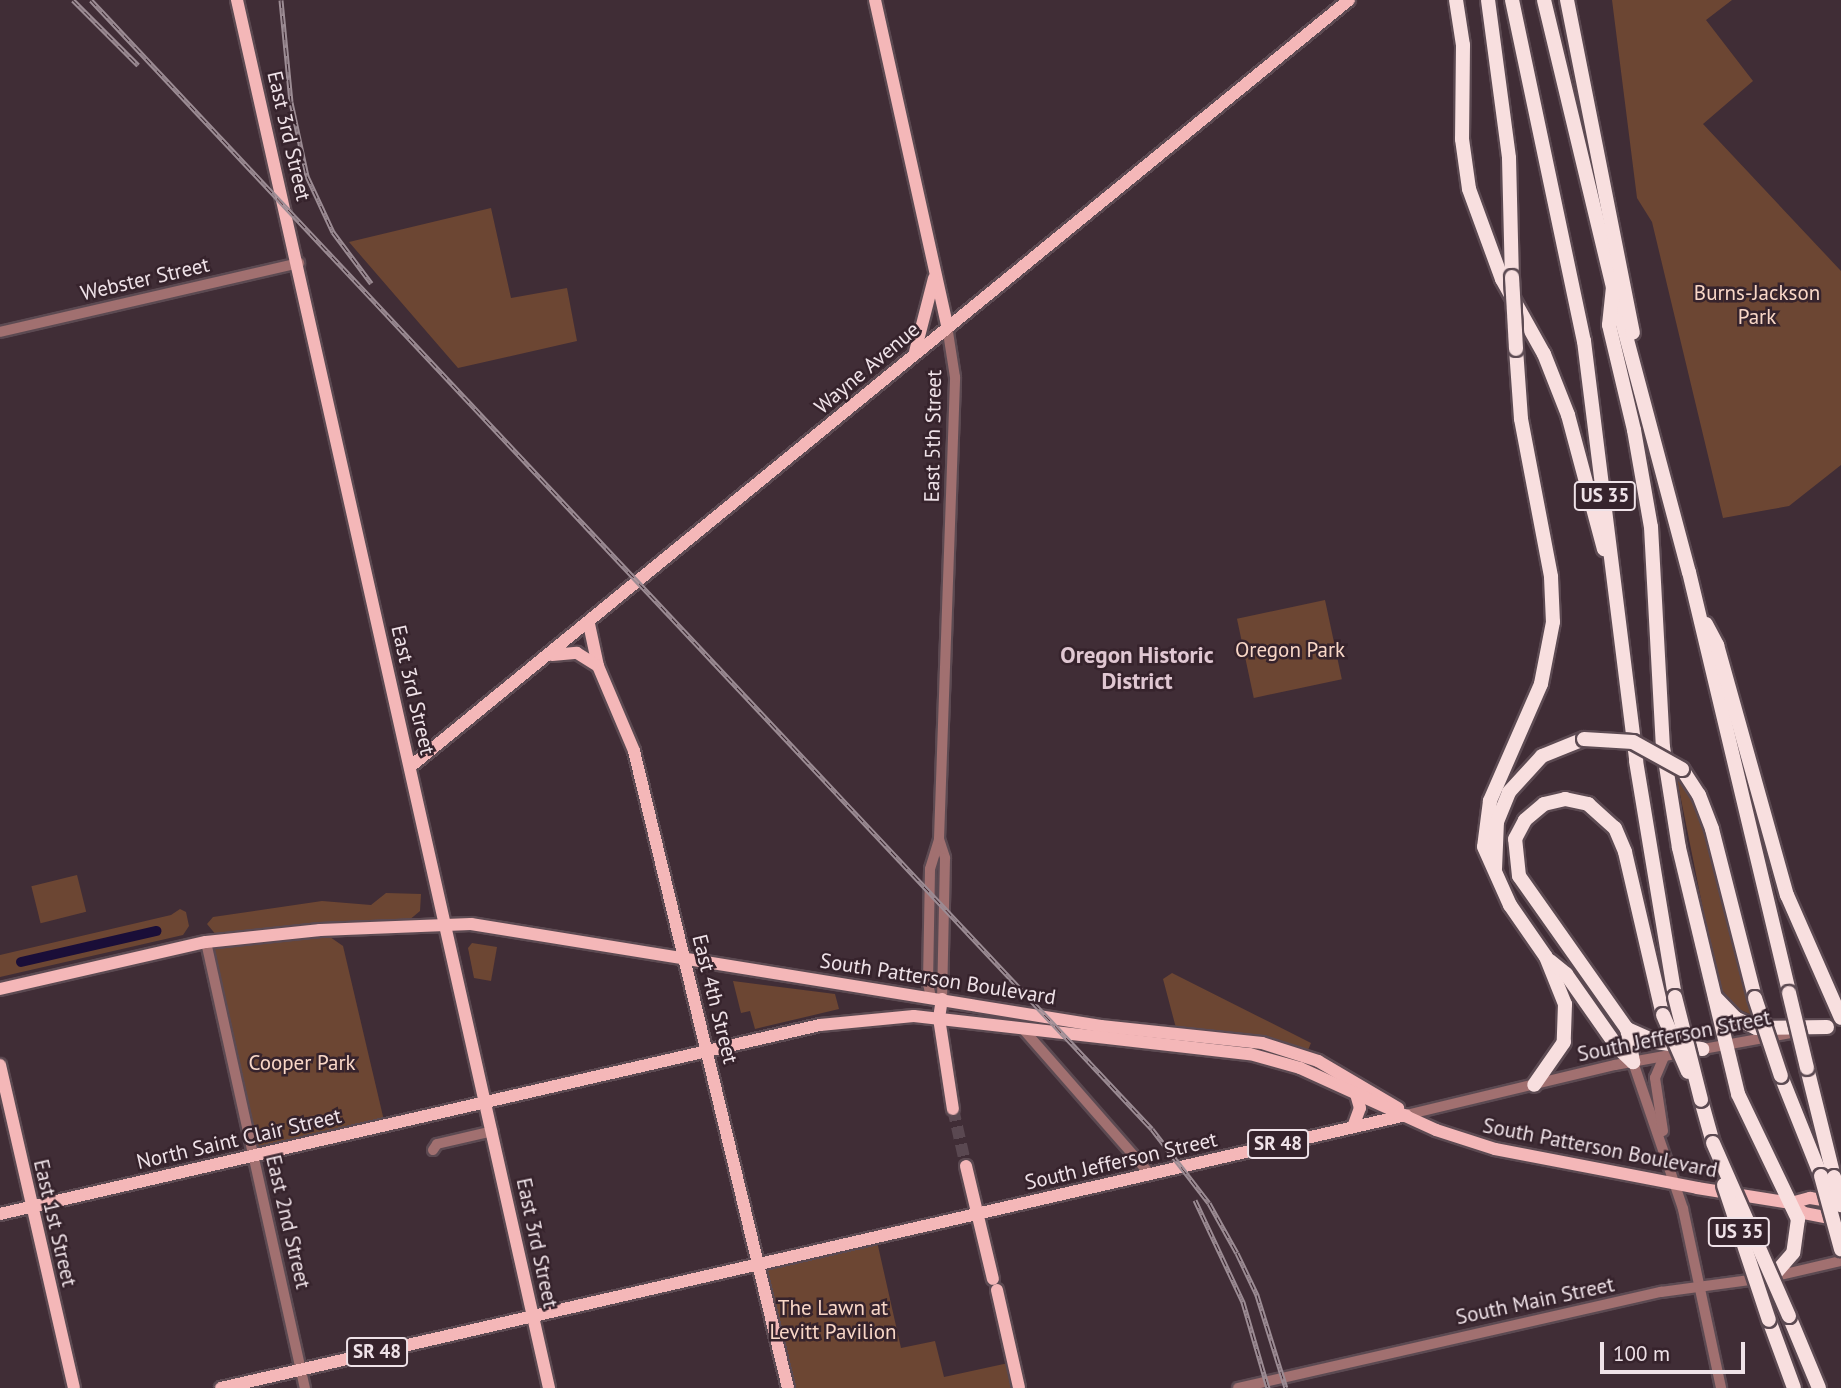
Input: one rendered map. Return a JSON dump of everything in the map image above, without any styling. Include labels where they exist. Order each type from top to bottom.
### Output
[{"type":"highway","points":[[1456,0],[1463,45],[1462,139],[1469,189],[1502,279],[1544,354],[1568,415],[1617,600]]},
{"type":"highway","points":[[1488,0],[1509,158],[1521,419],[1550,577],[1553,622],[1541,684],[1484,824],[1484,847],[1510,905],[1546,957],[1564,999],[1567,1026],[1559,1053],[1534,1085]]},
{"type":"highway","name":"US 35","points":[[1512,0],[1584,341],[1636,761],[1675,997],[1713,1143],[1769,1320],[1794,1388]]},
{"type":"highway","name":"US 35","points":[[1544,0],[1613,287],[1637,370],[1697,608],[1807,1068],[1827,1177],[1841,1204]]},
{"type":"highway","points":[[1567,0],[1630,301],[1637,370]]},
{"type":"highway","points":[[1613,287],[1609,325],[1634,430],[1651,527],[1665,761],[1679,849],[1724,1045],[1747,1117],[1798,1219],[1798,1240],[1790,1260],[1772,1277]]},
{"type":"highway","points":[[1697,608],[1717,645],[1787,895],[1841,1018]]},
{"type":"highway","points":[[1495,871],[1497,822],[1509,792],[1542,756],[1584,739],[1633,743],[1682,769],[1699,795],[1712,829],[1755,998],[1781,1076],[1827,1177],[1841,1249]]},
{"type":"highway","points":[[1633,1062],[1628,1029],[1519,876],[1515,839],[1525,820],[1544,804],[1577,800],[1598,809],[1615,828],[1625,852],[1663,1015],[1701,1100]]},
{"type":"highway","points":[[1546,957],[1566,974],[1618,1048],[1633,1062]]},
{"type":"highway","points":[[1712,990],[1727,1012],[1756,1028],[1834,1026]]},
{"type":"highway","points":[[1628,1029],[1656,1042],[1702,1049]]},
{"type":"highway","points":[[1713,1143],[1819,1388]]},
{"type":"main road","name":"East 3rd Street","points":[[237,0],[299,263],[549,1388]]},
{"type":"main road","name":"East 5th Street","points":[[875,0],[947,326]]},
{"type":"main road","name":"Wayne Avenue","points":[[411,766],[589,624],[947,326],[1349,0]]},
{"type":"main road","points":[[914,355],[930,307],[935,267]]},
{"type":"main road","name":"East 4th Street","points":[[589,624],[598,666],[634,751],[709,1051],[788,1388]]},
{"type":"main road","points":[[548,657],[572,652],[598,666]]},
{"type":"main road","name":"South Patterson Boulevard","points":[[0,989],[206,942],[447,923],[535,932],[1101,1026],[1271,1045],[1337,1071],[1380,1094],[1406,1115]]},
{"type":"main road","name":"East 5th Street","points":[[937,998],[953,1109]]},
{"type":"main road","name":"South Patterson Boulevard","points":[[709,1051],[829,1024],[939,1018],[1023,1030],[1250,1054],[1300,1068],[1436,1130],[1495,1149],[1791,1203],[1810,1198],[1841,1204]]},
{"type":"main road","name":"North Saint Clair Street","points":[[0,1214],[709,1051]]},
{"type":"main road","name":"East 1st Street","points":[[0,1065],[30,1207],[74,1388]]},
{"type":"main road","points":[[1353,1127],[1360,1108],[1356,1094]]},
{"type":"main road","name":"South Jefferson Street","points":[[534,1316],[1406,1115]]},
{"type":"main road","points":[[967,1166],[1020,1387]]},
{"type":"main road","name":"South Patterson Boulevard","points":[[1791,1203],[1804,1213],[1841,1220]]},
{"type":"main road","name":"SR 48","points":[[221,1388],[534,1316]]},
{"type":"street","name":"Webster Street","points":[[0,332],[299,263]]},
{"type":"street","name":"East 5th Street","points":[[937,998],[945,858],[939,839],[956,377],[947,326]]},
{"type":"street","name":"East 2nd Street","points":[[206,942],[305,1388]]},
{"type":"street","name":"South Jefferson Street","points":[[1406,1115],[1633,1062],[1834,1026]]},
{"type":"street","points":[[1023,1030],[1150,1174]]},
{"type":"street","points":[[1664,1056],[1655,1084],[1664,1142]]},
{"type":"street","points":[[1633,1062],[1664,1142],[1675,1182],[1721,1388]]},
{"type":"street","points":[[433,1150],[437,1144],[493,1131]]},
{"type":"street","name":"South Main Street","points":[[1240,1388],[1699,1286],[1772,1277],[1841,1261]]},
{"type":"green space","name":"Burns-Jackson Park","points":[[1612,0],[1732,0],[1706,20],[1753,81],[1703,124],[1841,271],[1841,465],[1789,506],[1723,518],[1652,222],[1637,198]]},
{"type":"green space","points":[[491,208],[511,298],[567,288],[577,341],[458,368],[349,242]]},
{"type":"green space","name":"Oregon Park","points":[[1325,600],[1342,679],[1254,698],[1237,619]]},
{"type":"green space","points":[[1677,779],[1689,794],[1705,832],[1752,1015],[1738,1009],[1722,990],[1714,964]]},
{"type":"green space","points":[[77,875],[86,912],[41,923],[31,886]]},
{"type":"green space","points":[[386,893],[421,894],[420,911],[408,921],[217,936],[207,924],[213,917],[322,901],[371,905]]},
{"type":"green space","points":[[180,909],[186,912],[189,926],[183,935],[0,977],[0,955],[171,915]]},
{"type":"green space","name":"Cooper Park","points":[[320,930],[343,946],[385,1125],[254,1155],[206,942]]},
{"type":"green space","points":[[472,943],[497,947],[491,981],[474,978],[468,948]]},
{"type":"green space","points":[[1172,973],[1311,1043],[1308,1050],[1258,1036],[1176,1028],[1163,979]]},
{"type":"green space","points":[[733,981],[835,994],[839,1009],[755,1029],[750,1011],[741,1013]]},
{"type":"green space","name":"The Lawn at Levitt Pavilion","points":[[876,1237],[901,1348],[935,1341],[944,1377],[1013,1362],[1019,1388],[788,1388],[759,1264]]},
{"type":"waterway","points":[[21,962],[156,931]]},
{"type":"tunnel","points":[[953,1109],[966,1166]]},
{"type":"railway","points":[[73,0],[138,65]]},
{"type":"railway","points":[[91,0],[1152,1129],[1209,1203],[1237,1253],[1257,1295],[1286,1388]]},
{"type":"railway","points":[[281,0],[291,102],[307,176],[333,232],[371,283]]},
{"type":"railway","points":[[1195,1200],[1243,1302],[1268,1388]]},
{"type":"district","name":"Oregon Historic District","points":[[1137,668]]}]
